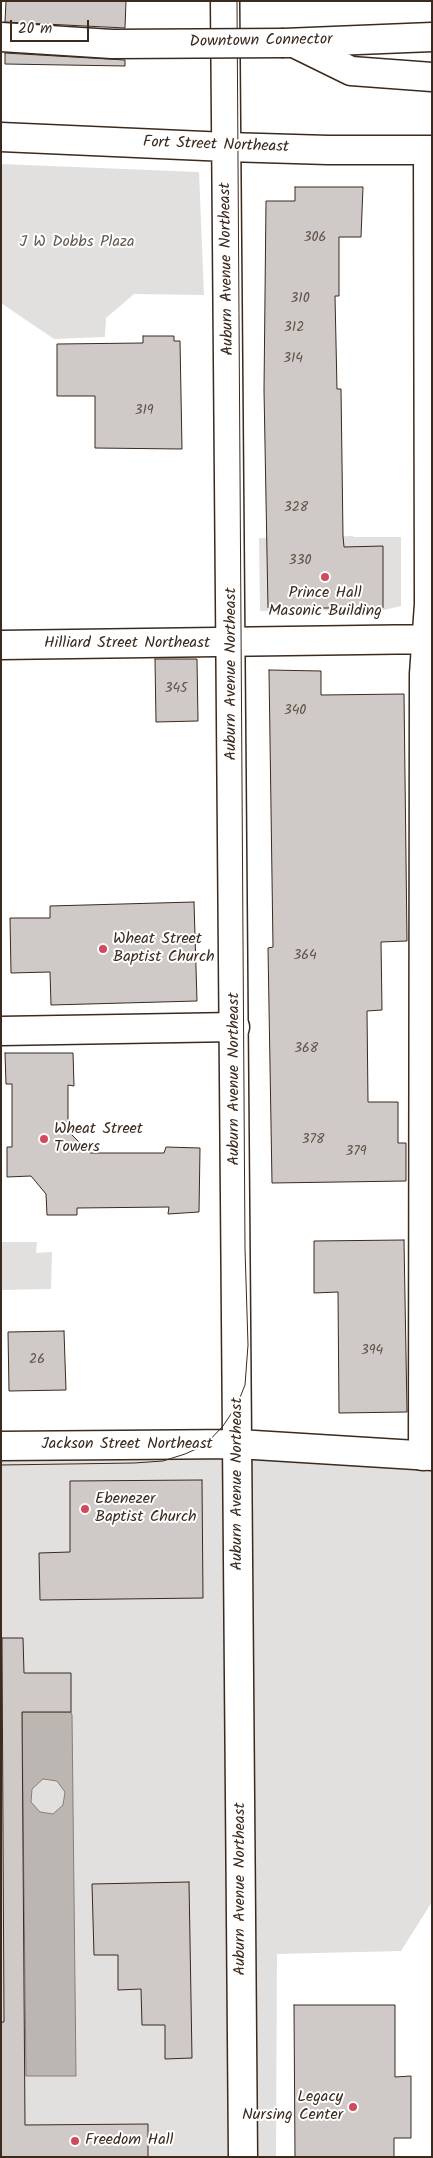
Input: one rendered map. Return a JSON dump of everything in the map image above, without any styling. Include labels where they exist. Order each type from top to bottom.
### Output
[{"type":"main road","name":"Auburn Avenue Northeast","points":[[225,1],[232,643],[243,2157]]},
{"type":"main road","name":"Downtown Connector","points":[[1,38],[112,44],[289,43],[432,37]]},
{"type":"main road","points":[[289,43],[351,71],[432,77]]},
{"type":"main road","name":"Fort Street Northeast","points":[[1,137],[328,150],[430,150]]},
{"type":"main road","points":[[427,1456],[424,674],[429,639],[430,150]]},
{"type":"main road","name":"Hilliard Street Northeast","points":[[1,645],[429,639]]},
{"type":"main road","points":[[1,1031],[235,1027]]},
{"type":"main road","name":"Jackson Street Northeast","points":[[1,1446],[238,1444],[427,1456]]},
{"type":"green space","name":"J W Dobbs Plaza","points":[[1,164],[199,172],[204,295],[134,294],[106,318],[105,337],[54,339],[1,303]]},
{"type":"green space","name":"Prince Hall Masonic Building","points":[[401,537],[401,606],[384,610],[260,611],[259,538]]},
{"type":"green space","points":[[1,1242],[37,1242],[36,1253],[52,1252],[51,1289],[1,1290]]},
{"type":"green space","points":[[1,1459],[432,1460],[432,1902],[401,1951],[277,1954],[276,2157],[1,2157]]},
{"type":"shaded area","points":[[22,1712],[71,1712],[76,2076],[26,2076]],"holes":[[[43,1779],[57,1781],[65,1792],[63,1805],[53,1814],[40,1812],[31,1802],[32,1789]]]},
{"type":"building","points":[[6,1],[126,1],[125,28],[5,22]]},
{"type":"building","points":[[5,53],[125,60],[125,66],[5,64]]},
{"type":"building","points":[[295,187],[363,187],[361,237],[339,237],[339,296],[335,296],[337,389],[341,389],[343,536],[344,547],[383,546],[383,608],[268,608],[264,390],[266,201],[295,201]]},
{"type":"building","points":[[143,336],[174,336],[174,341],[180,341],[182,449],[95,448],[95,396],[57,396],[57,344],[143,343]]},
{"type":"building","points":[[155,659],[197,659],[198,721],[156,722]]},
{"type":"building","points":[[269,670],[321,671],[321,695],[404,694],[407,941],[381,942],[382,1010],[367,1011],[368,1102],[398,1102],[398,1143],[406,1143],[406,1181],[272,1183],[268,948],[273,947]]},
{"type":"building","name":"Wheat Street Baptist Church","points":[[194,902],[197,1001],[51,1005],[50,972],[11,973],[10,918],[50,918],[50,906]]},
{"type":"building","name":"Wheat Street Towers","points":[[5,1053],[73,1053],[74,1086],[68,1085],[68,1131],[90,1153],[164,1153],[166,1147],[200,1148],[199,1212],[168,1214],[169,1207],[77,1208],[77,1215],[47,1215],[46,1194],[31,1176],[7,1177],[7,1147],[12,1147],[12,1084],[6,1084]]},
{"type":"building","points":[[404,1240],[407,1412],[339,1413],[338,1292],[314,1293],[314,1241]]},
{"type":"building","points":[[64,1331],[66,1390],[9,1391],[8,1332]]},
{"type":"building","points":[[202,1480],[203,1598],[40,1600],[39,1553],[70,1552],[70,1481]]},
{"type":"building","points":[[2,1638],[23,1638],[24,1673],[71,1673],[71,1712],[22,1712],[25,2125],[148,2124],[148,2157],[1,2157],[1,2022],[4,2022]]},
{"type":"building","points":[[189,1882],[192,2058],[165,2059],[165,2025],[142,2025],[141,1989],[118,1990],[118,1955],[94,1955],[92,1884]]},
{"type":"building","name":"Legacy Nursing Center","points":[[294,2005],[395,2005],[395,2077],[411,2076],[411,2138],[394,2138],[394,2157],[295,2157]]},
{"type":"tram line","points":[[1,1465],[134,1463],[163,1461],[185,1454],[205,1445],[223,1426],[237,1405],[245,1385],[248,1345],[245,1249],[237,1]]},
{"type":"place","name":"Prince Hall Masonic Building","points":[[325,577]]},
{"type":"place","name":"Wheat Street Baptist Church","points":[[103,949]]},
{"type":"place","name":"Wheat Street Towers","points":[[44,1139]]},
{"type":"place","name":"Ebenezer Baptist Church","points":[[85,1509]]},
{"type":"place","name":"Legacy Nursing Center","points":[[353,2107]]},
{"type":"place","name":"Freedom Hall","points":[[75,2141]]}]
